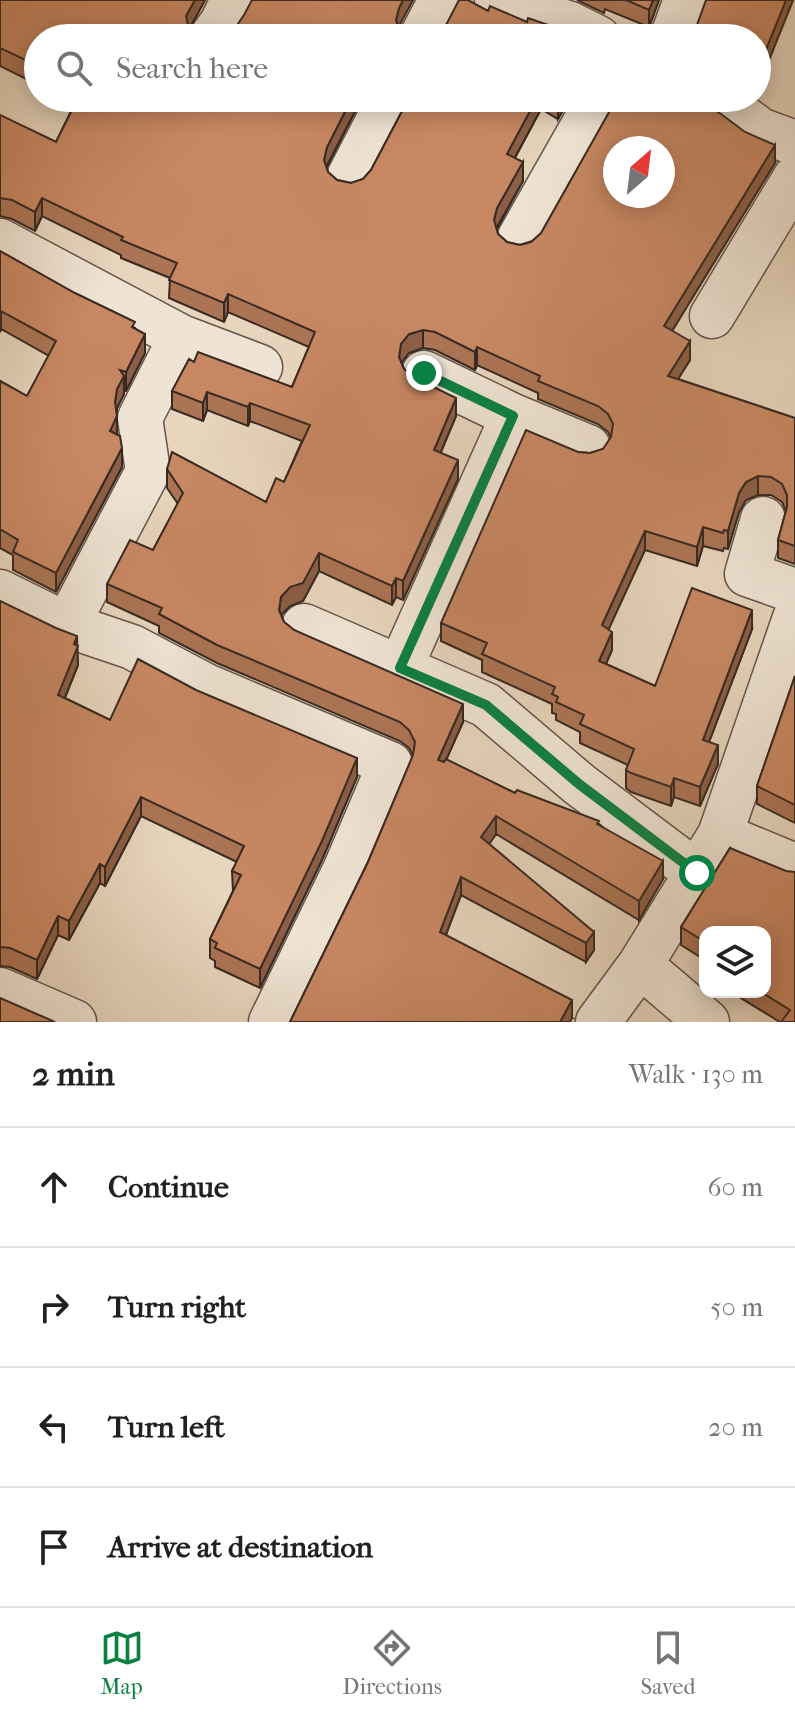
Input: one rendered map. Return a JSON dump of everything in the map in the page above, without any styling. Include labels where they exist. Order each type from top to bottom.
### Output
[{"type":"street","points":[[221,24],[233,0]]},
{"type":"street","points":[[428,24],[441,0]]},
{"type":"street","points":[[497,0],[570,24]]},
{"type":"street","points":[[677,24],[686,0]]},
{"type":"street","points":[[349,177],[383,112]]},
{"type":"street","points":[[519,239],[591,112]]},
{"type":"street","points":[[734,112],[760,130],[795,143]]},
{"type":"street","points":[[762,112],[795,120]]},
{"type":"street","points":[[712,316],[795,178]]},
{"type":"street","points":[[0,241],[181,337],[260,367]]},
{"type":"street","points":[[67,625],[148,471],[140,418],[181,337]]},
{"type":"street","points":[[424,373],[513,416],[588,447]]},
{"type":"street","points":[[400,668],[513,416]]},
{"type":"street","points":[[763,519],[747,574],[795,591]]},
{"type":"street","points":[[0,592],[67,625],[132,647],[206,686],[390,764],[345,870],[271,1022]]},
{"type":"street","points":[[598,1022],[640,965],[720,835],[795,618]]},
{"type":"street","points":[[304,626],[486,705],[579,784],[697,873]]},
{"type":"street","points":[[720,835],[795,866]]},
{"type":"street","points":[[640,965],[707,1022]]},
{"type":"street","points":[[0,990],[74,1022]]},
{"type":"building","points":[[0,0],[195,0],[186,16],[188,24],[24,24],[24,59],[0,48]]},
{"type":"building","points":[[252,0],[403,0],[397,24],[238,24]]},
{"type":"building","points":[[459,0],[468,0],[488,11],[490,6],[527,22],[528,18],[545,24],[447,24]]},
{"type":"building","points":[[626,0],[653,0],[649,10]]},
{"type":"building","points":[[706,0],[786,0],[771,37],[771,24],[697,24]]},
{"type":"building","points":[[71,112],[345,112],[327,147],[324,160],[328,172],[337,180],[351,183],[363,179],[371,170],[402,112],[530,112],[507,154],[523,162],[497,208],[494,220],[498,234],[507,242],[520,245],[531,242],[541,233],[609,112],[718,112],[745,132],[775,145],[664,326],[690,341],[668,376],[795,418],[795,546],[778,540],[787,507],[787,495],[782,484],[771,477],[758,476],[746,482],[739,493],[728,531],[724,530],[723,533],[703,527],[697,547],[645,531],[602,625],[612,632],[599,661],[655,686],[692,588],[752,610],[703,740],[718,745],[700,787],[674,778],[671,787],[626,770],[634,749],[580,724],[584,715],[556,702],[558,697],[552,694],[555,687],[482,654],[487,643],[441,623],[526,430],[578,452],[590,453],[603,449],[611,437],[613,424],[608,414],[598,406],[538,381],[540,376],[477,347],[475,352],[435,332],[423,330],[409,334],[401,344],[399,357],[404,369],[413,377],[456,398],[434,450],[458,460],[403,581],[396,578],[392,586],[319,553],[303,583],[290,587],[281,597],[279,610],[284,622],[294,630],[463,704],[438,760],[444,762],[446,759],[515,793],[517,790],[599,821],[597,824],[663,861],[639,901],[496,816],[481,837],[594,932],[586,943],[461,877],[440,932],[572,1000],[560,1022],[290,1022],[368,862],[413,755],[415,742],[400,722],[217,645],[159,614],[162,608],[107,584],[130,540],[153,550],[183,493],[167,469],[172,452],[266,502],[276,478],[284,482],[310,425],[250,403],[248,407],[207,392],[203,403],[172,391],[189,359],[194,362],[198,352],[292,387],[315,332],[228,294],[224,303],[169,280],[177,263],[121,240],[123,237],[42,198],[35,212],[12,200],[0,198],[0,115],[56,142]]},
{"type":"building","points":[[0,251],[135,322],[132,327],[145,334],[126,372],[120,370],[124,376],[117,389],[117,416],[110,431],[120,436],[122,448],[56,573],[13,552],[18,540],[0,529],[0,381],[27,396],[56,341],[0,313]]},
{"type":"building","points":[[0,601],[77,636],[74,644],[78,646],[58,695],[110,720],[138,659],[196,690],[357,758],[322,841],[260,969],[215,948],[217,943],[210,939],[241,875],[232,871],[244,846],[141,797],[105,867],[100,864],[69,921],[58,916],[37,960],[0,947]]},
{"type":"building","points":[[795,676],[795,805],[757,786]]},
{"type":"building","points":[[730,848],[795,872],[795,1022],[781,1022],[790,1010],[771,998],[771,926],[699,926],[699,938],[681,927]]},
{"type":"building","points":[[0,998],[55,1022],[0,1022]]},
{"type":"route","points":[[424,373],[513,416],[400,668],[486,705],[579,784],[697,873]]}]
